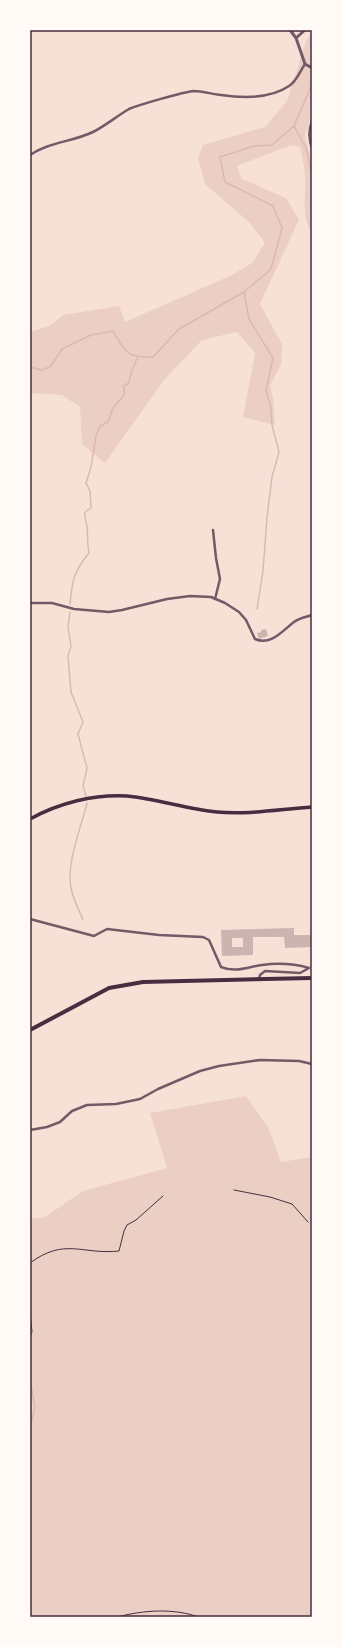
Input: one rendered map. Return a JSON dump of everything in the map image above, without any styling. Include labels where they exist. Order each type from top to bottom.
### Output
[{"type":"main road","points":[[30,819],[55,807],[69,803],[111,796],[144,799],[219,812],[312,807]]},
{"type":"main road","points":[[30,1030],[109,988],[118,986],[143,982],[312,978]]},
{"type":"street","points":[[290,30],[296,38],[305,64],[311,68]]},
{"type":"street","points":[[296,38],[305,30]]},
{"type":"street","points":[[30,155],[39,148],[72,140],[94,132],[130,108],[166,98],[194,91],[242,98],[274,93],[290,86],[299,76],[305,64]]},
{"type":"street","points":[[312,121],[309,128],[309,139],[312,149]]},
{"type":"street","points":[[213,530],[220,579],[215,599]]},
{"type":"street","points":[[30,603],[52,603],[74,609],[109,612],[167,599],[190,596],[211,597],[239,612],[246,620],[255,639],[265,641],[271,639],[295,621],[312,616]]},
{"type":"street","points":[[30,919],[94,936],[107,929],[159,935],[204,937],[209,940],[221,967],[228,970],[238,971],[263,965],[298,965],[309,968],[300,973],[264,971],[260,975],[259,979]]},
{"type":"street","points":[[30,1130],[47,1127],[60,1122],[72,1111],[87,1105],[116,1104],[140,1099],[158,1089],[200,1071],[219,1066],[260,1060],[299,1061],[312,1064]]},
{"type":"path","points":[[234,1190],[292,1204],[308,1222]]},
{"type":"path","points":[[30,1263],[40,1256],[58,1249],[75,1248],[106,1252],[119,1251],[127,1225],[136,1220],[163,1196]]},
{"type":"path","points":[[30,1312],[32,1332],[30,1337]]},
{"type":"path","points":[[117,1617],[152,1611],[189,1614],[199,1617]]},
{"type":"shaded area","points":[[312,33],[312,114],[305,136],[312,160],[312,234],[305,214],[305,174],[300,147],[291,145],[237,166],[242,179],[286,198],[299,220],[260,304],[282,344],[281,365],[270,385],[273,399],[275,425],[243,417],[255,353],[237,332],[202,340],[165,379],[105,463],[82,444],[80,407],[62,395],[30,393],[30,332],[51,325],[63,315],[119,306],[125,322],[230,276],[252,263],[265,243],[249,222],[205,184],[198,158],[203,145],[265,127],[287,101],[306,41]]},
{"type":"shaded area","points":[[246,1096],[268,1127],[281,1162],[312,1157],[312,1617],[30,1617],[30,1219],[45,1217],[83,1191],[167,1168],[150,1113]]},
{"type":"building","points":[[266,629],[268,636],[259,639],[257,633]]},
{"type":"building","points":[[294,928],[294,935],[312,935],[312,947],[285,948],[284,937],[253,937],[253,955],[222,956],[221,930]],"holes":[[[232,938],[243,938],[243,947],[232,947]]]},
{"type":"waterway","points":[[30,367],[41,370],[50,367],[62,349],[91,335],[113,331],[124,349],[132,355],[153,357],[179,329],[244,292],[271,269],[282,228],[273,206],[225,182],[220,157],[254,146],[272,145],[294,126],[312,84]]},
{"type":"waterway","points":[[294,126],[306,148],[312,176]]},
{"type":"waterway","points":[[244,292],[249,319],[273,358],[266,390],[271,408],[272,425],[279,452],[272,477],[263,571],[257,609]]},
{"type":"waterway","points":[[70,604],[77,571],[89,553],[85,512],[91,508],[90,491],[86,483],[91,467],[96,436],[100,426],[108,422],[113,408],[124,395],[124,386],[129,383],[137,358]]},
{"type":"waterway","points":[[70,612],[68,627],[71,646],[68,656],[71,692],[83,722],[78,734],[87,768],[83,786],[86,796]]},
{"type":"waterway","points":[[83,920],[73,896],[70,878],[72,857],[87,803]]},
{"type":"waterway","points":[[30,1380],[35,1407],[30,1427]]}]
